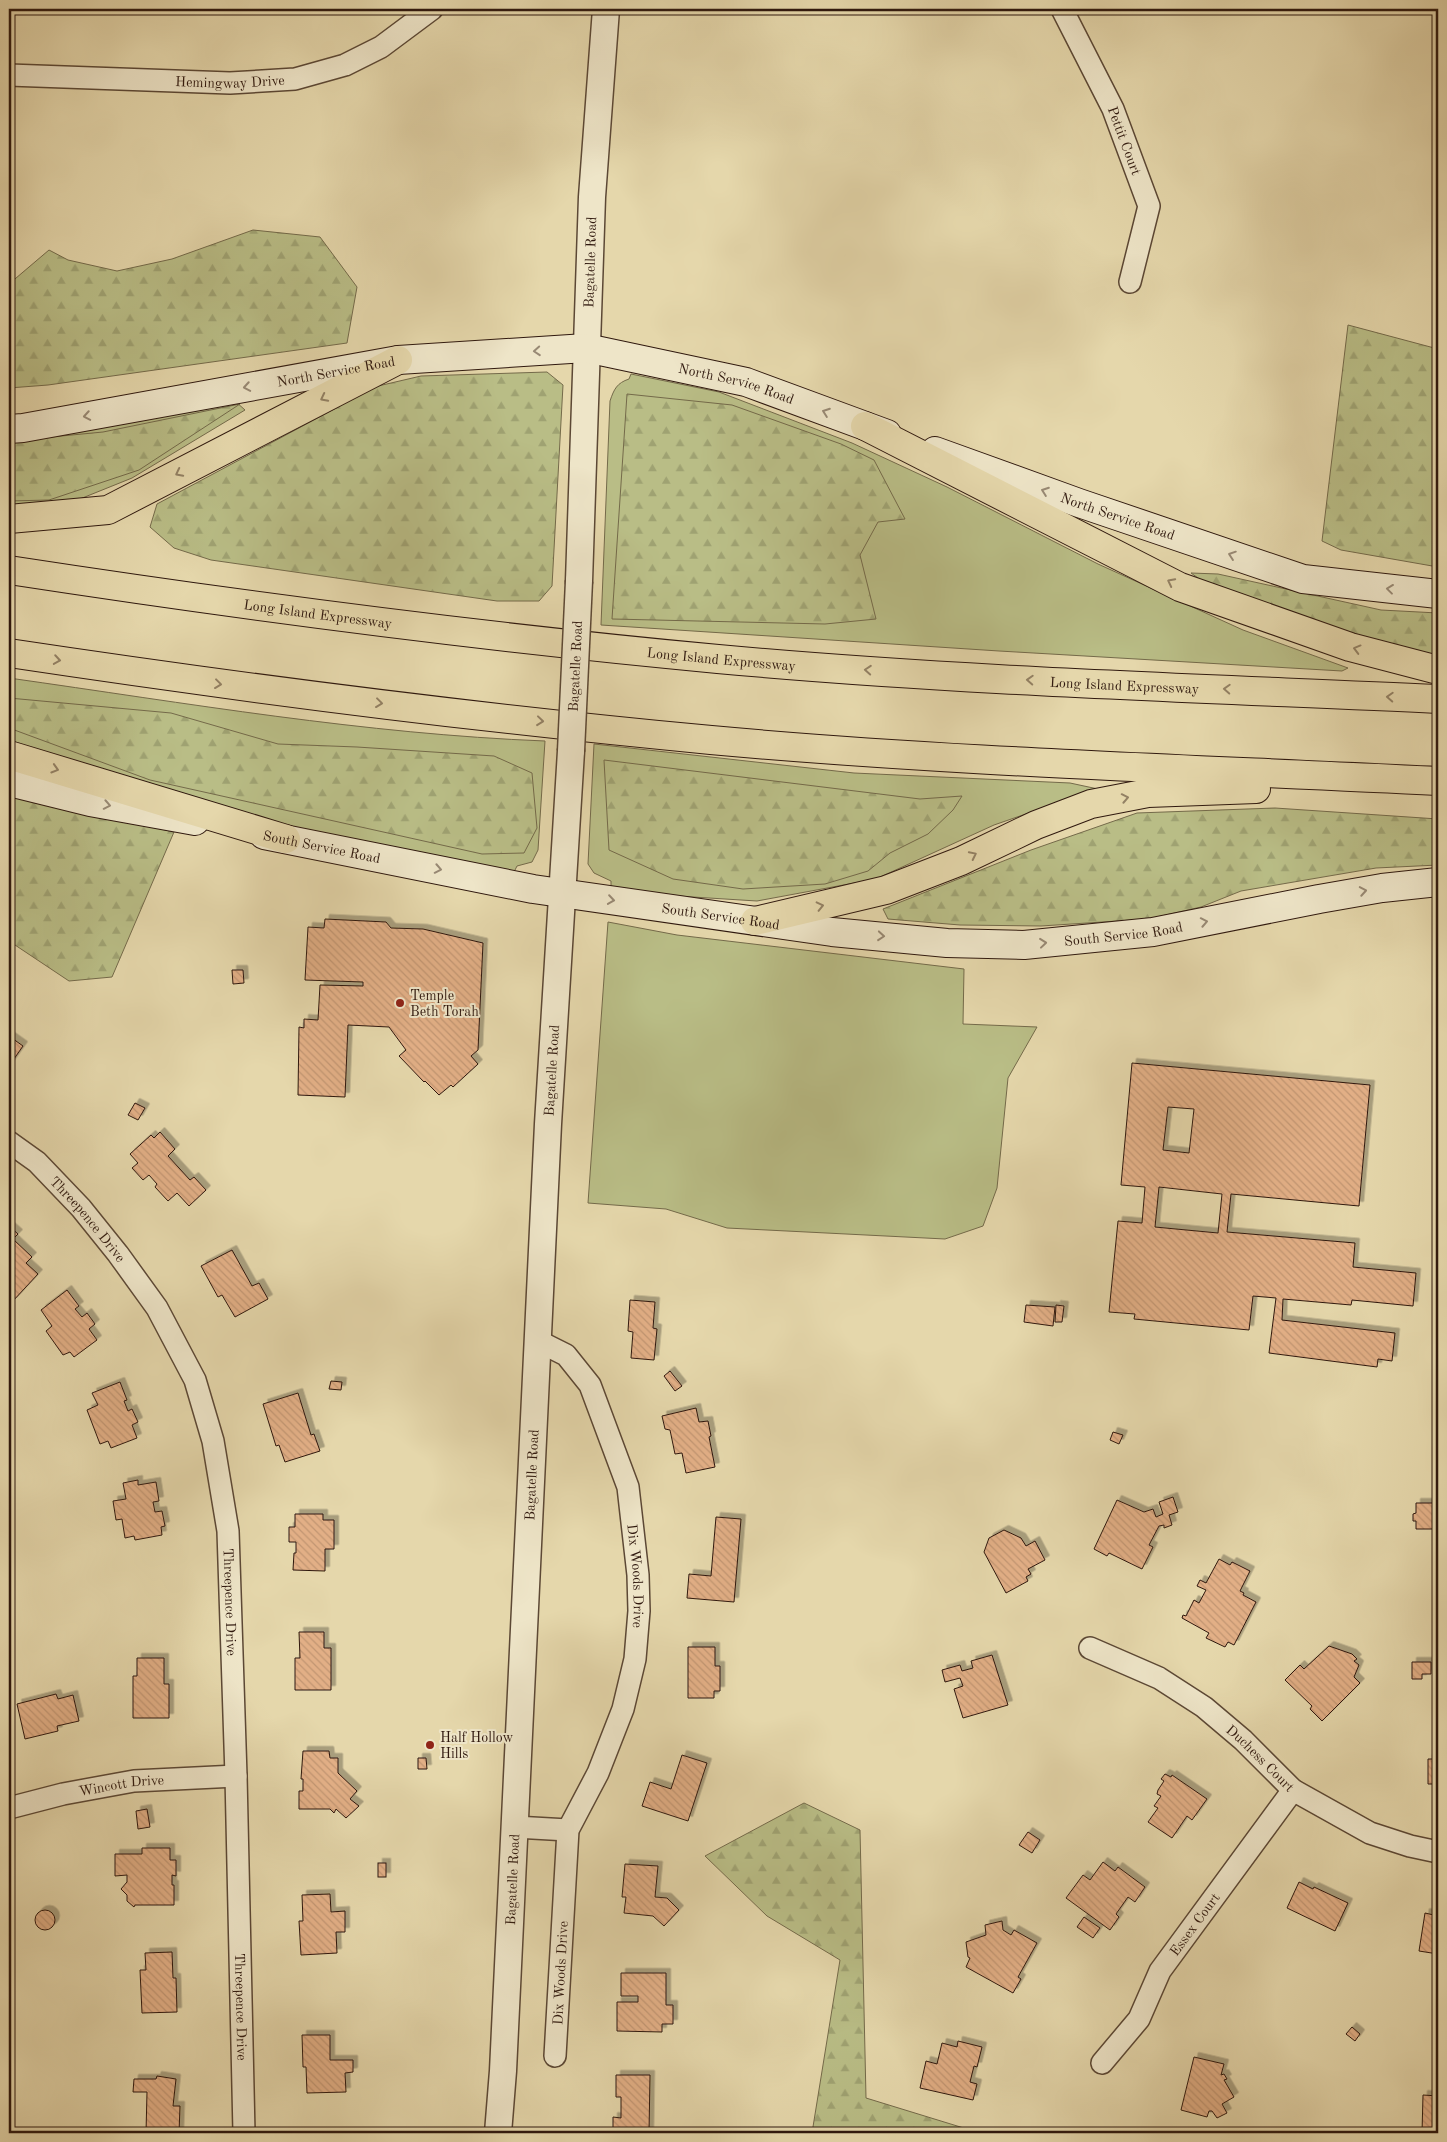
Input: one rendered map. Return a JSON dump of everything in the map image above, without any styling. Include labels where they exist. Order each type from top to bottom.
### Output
[{"type":"highway","points":[[9,519],[108,510],[398,360]]},
{"type":"highway","points":[[865,426],[1180,586],[1350,647],[1438,670]]},
{"type":"highway","name":"Long Island Expressway","points":[[9,570],[217,602],[454,631],[719,659],[969,677],[1438,700]]},
{"type":"highway","points":[[9,652],[226,685],[712,740],[964,758],[1438,781]]},
{"type":"highway","points":[[9,755],[286,839]]},
{"type":"highway","points":[[755,921],[886,890],[961,861],[1036,825],[1091,804],[1148,793],[1220,790],[1438,789]]},
{"type":"main road","name":"North Service Road","points":[[9,429],[398,360],[586,348],[746,382],[1079,503],[1303,579],[1438,594]]},
{"type":"main road","name":"South Service Road","points":[[9,782],[90,802],[563,893],[832,932],[947,942],[1024,945],[1153,932],[1382,888],[1438,882]]},
{"type":"street","name":"Hemingway Drive","points":[[9,75],[230,83],[295,79],[345,65],[381,47],[432,9]]},
{"type":"street","name":"Bagatelle Road","points":[[498,2133],[504,2062],[548,1124],[571,751],[594,159],[606,9]]},
{"type":"street","name":"Pettit Court","points":[[1062,9],[1113,109],[1149,206],[1130,282]]},
{"type":"street","name":"Threepence Drive","points":[[9,1142],[37,1162],[82,1208],[157,1308],[195,1380],[213,1441],[228,1531],[244,2133]]},
{"type":"street","name":"Dix Woods Drive","points":[[538,1341],[566,1355],[590,1384],[628,1487],[638,1575],[639,1611],[635,1659],[624,1709],[598,1773],[568,1830],[555,2056]]},
{"type":"street","name":"Duchess Court","points":[[1090,1648],[1159,1678],[1204,1707],[1242,1740],[1293,1790],[1370,1833],[1410,1846],[1438,1852]]},
{"type":"street","name":"Wincott Drive","points":[[9,1808],[63,1794],[134,1781],[236,1776]]},
{"type":"street","name":"Essex Court","points":[[1102,2063],[1140,2019],[1160,1970],[1293,1790]]},
{"type":"street","points":[[515,1827],[568,1830]]},
{"type":"green space","points":[[253,230],[320,237],[357,287],[347,343],[48,385],[9,388],[9,284],[49,250],[68,260],[117,271],[172,259]]},
{"type":"green space","points":[[1348,325],[1438,349],[1438,567],[1341,550],[1322,541]]},
{"type":"green space","points":[[547,372],[563,385],[552,586],[539,601],[497,601],[211,560],[174,548],[150,527],[157,504],[340,406],[361,390],[421,376]]},
{"type":"green space","points":[[631,374],[719,392],[852,443],[947,487],[1098,564],[1243,630],[1348,668],[1342,671],[601,625],[610,401],[616,387],[629,379]]},
{"type":"green space","points":[[627,394],[732,405],[841,444],[874,460],[905,519],[878,522],[860,555],[876,619],[825,624],[612,619]]},
{"type":"green space","points":[[235,401],[245,410],[132,478],[65,505],[9,513],[9,438]]},
{"type":"green space","points":[[240,404],[139,470],[49,500],[9,501],[9,441],[103,432]]},
{"type":"green space","points":[[1191,573],[1218,574],[1381,610],[1438,613],[1438,656],[1299,624],[1212,588]]},
{"type":"green space","points":[[9,678],[343,725],[410,732],[545,741],[538,850],[532,862],[517,866],[514,872],[345,840],[186,799],[9,745]]},
{"type":"green space","points":[[9,698],[171,713],[278,744],[494,756],[532,773],[537,828],[524,853],[482,854],[150,780],[9,728]]},
{"type":"green space","points":[[594,744],[854,773],[1070,783],[1098,789],[994,825],[876,879],[757,901],[645,894],[611,886],[611,881],[594,873],[588,864]]},
{"type":"green space","points":[[604,760],[920,799],[962,796],[953,810],[928,834],[890,853],[868,871],[825,884],[743,889],[673,879],[609,850]]},
{"type":"green space","points":[[9,794],[174,832],[112,977],[69,981],[9,941]]},
{"type":"green space","points":[[1275,808],[1438,819],[1438,865],[1376,868],[1241,891],[1201,907],[1148,919],[1041,926],[960,925],[888,919],[883,909],[1031,850],[1137,813]]},
{"type":"green space","points":[[608,922],[677,935],[964,969],[963,1024],[1037,1027],[1008,1078],[997,1188],[983,1226],[945,1239],[727,1228],[666,1209],[588,1203]]},
{"type":"green space","points":[[804,1803],[860,1830],[866,2098],[980,2133],[812,2133],[840,1960],[767,1916],[705,1856]]},
{"type":"building","name":"Temple Beth Torah","points":[[325,919],[386,922],[391,928],[423,929],[483,943],[478,1050],[471,1056],[478,1064],[453,1087],[451,1085],[439,1095],[424,1082],[399,1056],[406,1050],[389,1027],[348,1025],[345,1097],[298,1095],[299,1027],[304,1028],[304,1019],[318,1020],[320,985],[363,986],[363,982],[305,980],[308,927],[324,928]]},
{"type":"building","points":[[232,970],[243,970],[244,983],[233,984]]},
{"type":"building","points":[[9,1036],[23,1046],[9,1066]]},
{"type":"building","points":[[1132,1063],[1370,1085],[1359,1206],[1231,1194],[1227,1232],[1355,1243],[1353,1267],[1416,1273],[1413,1306],[1352,1300],[1351,1305],[1283,1299],[1282,1320],[1395,1333],[1392,1361],[1378,1359],[1377,1367],[1269,1353],[1276,1298],[1253,1296],[1249,1330],[1134,1319],[1135,1314],[1109,1312],[1118,1221],[1142,1223],[1145,1187],[1121,1185]],"holes":[[[1168,1107],[1194,1109],[1189,1153],[1163,1150]],[[1159,1187],[1222,1194],[1218,1233],[1155,1227]]]},
{"type":"building","points":[[135,1103],[145,1108],[138,1120],[128,1115]]},
{"type":"building","points":[[160,1132],[175,1149],[168,1156],[190,1180],[194,1177],[206,1190],[189,1206],[177,1193],[168,1201],[155,1187],[157,1184],[149,1175],[143,1180],[132,1168],[138,1163],[130,1154],[151,1135],[154,1138]]},
{"type":"building","points":[[9,1226],[18,1234],[13,1239],[32,1257],[26,1263],[38,1274],[12,1302],[9,1299]]},
{"type":"building","points":[[232,1250],[252,1286],[259,1283],[268,1299],[235,1317],[222,1295],[218,1297],[201,1266]]},
{"type":"building","points":[[67,1290],[79,1306],[75,1309],[82,1317],[87,1313],[95,1324],[89,1329],[97,1340],[74,1357],[70,1352],[63,1355],[46,1331],[52,1326],[41,1310]]},
{"type":"building","points":[[630,1300],[655,1302],[653,1328],[657,1329],[654,1360],[631,1358],[633,1332],[628,1331]]},
{"type":"building","points":[[1026,1305],[1055,1307],[1053,1326],[1024,1322]]},
{"type":"building","points":[[1056,1305],[1064,1306],[1062,1322],[1055,1322]]},
{"type":"building","points":[[670,1371],[682,1386],[675,1391],[664,1376]]},
{"type":"building","points":[[331,1381],[342,1382],[341,1390],[329,1389]]},
{"type":"building","points":[[120,1382],[127,1400],[124,1401],[128,1411],[132,1409],[138,1422],[132,1425],[137,1438],[111,1448],[108,1441],[100,1444],[87,1410],[98,1405],[92,1393]]},
{"type":"building","points":[[298,1393],[311,1435],[314,1434],[320,1451],[285,1462],[279,1445],[276,1446],[263,1404]]},
{"type":"building","points":[[696,1408],[699,1422],[708,1421],[715,1467],[686,1473],[682,1453],[675,1454],[670,1430],[665,1429],[662,1416]]},
{"type":"building","points":[[1113,1432],[1123,1435],[1119,1444],[1110,1440]]},
{"type":"building","points":[[138,1480],[138,1485],[156,1482],[159,1501],[153,1502],[155,1512],[162,1511],[165,1526],[161,1527],[162,1535],[135,1540],[134,1536],[125,1538],[122,1519],[116,1520],[113,1501],[126,1499],[123,1483]]},
{"type":"building","points":[[1173,1497],[1178,1512],[1169,1515],[1172,1525],[1164,1528],[1164,1525],[1159,1526],[1149,1545],[1153,1547],[1142,1569],[1109,1553],[1107,1556],[1094,1549],[1117,1500],[1144,1512],[1153,1509],[1156,1517],[1163,1514],[1159,1502]]},
{"type":"building","points":[[1416,1503],[1435,1503],[1435,1529],[1416,1529],[1416,1521],[1413,1521],[1413,1514],[1416,1513]]},
{"type":"building","points":[[295,1514],[323,1514],[323,1520],[334,1520],[334,1549],[325,1549],[325,1571],[293,1570],[296,1542],[289,1542],[289,1527],[295,1527]]},
{"type":"building","points":[[716,1517],[741,1519],[734,1602],[687,1598],[689,1574],[711,1576]]},
{"type":"building","points":[[1004,1530],[1021,1538],[1026,1546],[1035,1541],[1045,1560],[1028,1569],[1031,1574],[1026,1577],[1028,1581],[1006,1593],[984,1552],[989,1538]]},
{"type":"building","points":[[1219,1559],[1230,1565],[1232,1562],[1250,1571],[1240,1591],[1244,1593],[1243,1595],[1256,1602],[1234,1645],[1228,1642],[1225,1647],[1206,1638],[1209,1633],[1182,1618],[1183,1615],[1186,1616],[1194,1600],[1199,1603],[1206,1590],[1197,1586],[1200,1580],[1206,1583]]},
{"type":"building","points":[[299,1632],[324,1632],[324,1648],[331,1648],[331,1690],[295,1690],[295,1658],[300,1658]]},
{"type":"building","points":[[1329,1646],[1352,1654],[1357,1659],[1354,1661],[1359,1665],[1354,1677],[1360,1683],[1322,1721],[1310,1709],[1312,1706],[1285,1680],[1300,1665],[1304,1669]]},
{"type":"building","points":[[688,1647],[715,1647],[715,1666],[720,1666],[720,1691],[714,1691],[714,1698],[688,1698]]},
{"type":"building","points":[[992,1655],[1008,1705],[963,1718],[954,1689],[963,1686],[960,1678],[945,1682],[942,1670],[960,1665],[962,1671],[973,1668],[971,1661]]},
{"type":"building","points":[[137,1658],[164,1658],[164,1684],[169,1684],[169,1718],[133,1718],[133,1676],[137,1676]]},
{"type":"building","points":[[1412,1662],[1431,1662],[1431,1674],[1422,1674],[1422,1679],[1412,1679]]},
{"type":"building","points":[[56,1694],[58,1699],[73,1695],[79,1721],[57,1726],[58,1731],[25,1739],[17,1704]]},
{"type":"building","points":[[1435,1736],[1438,1736],[1438,1784],[1428,1784],[1428,1759],[1435,1759]]},
{"type":"building","points":[[303,1751],[329,1751],[330,1758],[338,1758],[338,1773],[357,1791],[350,1799],[359,1806],[346,1818],[336,1809],[334,1813],[330,1809],[299,1809],[299,1791],[303,1791],[303,1779],[301,1779]]},
{"type":"building","points":[[682,1755],[707,1763],[688,1821],[642,1806],[650,1782],[671,1789]]},
{"type":"building","points":[[418,1758],[426,1758],[427,1769],[418,1769]]},
{"type":"building","points":[[1165,1774],[1171,1777],[1172,1775],[1207,1799],[1192,1820],[1187,1816],[1172,1838],[1148,1822],[1158,1808],[1154,1806],[1161,1796],[1157,1794],[1164,1781],[1161,1779]]},
{"type":"building","points":[[147,1809],[150,1827],[138,1829],[136,1811]]},
{"type":"building","points":[[1028,1832],[1040,1840],[1032,1853],[1019,1845]]},
{"type":"building","points":[[142,1848],[170,1848],[170,1860],[176,1860],[176,1876],[172,1875],[174,1905],[135,1905],[134,1907],[127,1901],[127,1895],[121,1889],[127,1882],[127,1875],[115,1876],[115,1854],[142,1854]]},
{"type":"building","points":[[1103,1862],[1115,1871],[1118,1867],[1145,1887],[1135,1902],[1128,1897],[1116,1914],[1119,1917],[1110,1930],[1066,1898],[1083,1875],[1090,1880]]},
{"type":"building","points":[[378,1863],[386,1863],[386,1877],[378,1877]]},
{"type":"building","points":[[625,1864],[658,1866],[655,1897],[667,1898],[679,1910],[664,1926],[653,1916],[624,1913],[626,1897],[622,1897]]},
{"type":"building","points":[[1299,1882],[1348,1903],[1335,1931],[1287,1908]]},
{"type":"building","points":[[330,1894],[331,1912],[345,1911],[345,1932],[336,1932],[337,1953],[301,1955],[299,1921],[303,1921],[302,1895]]},
{"type":"building","points":[[45,1910],[52,1913],[55,1920],[52,1927],[45,1930],[38,1927],[35,1920],[38,1913]]},
{"type":"building","points":[[1425,1913],[1438,1916],[1438,1954],[1419,1951]]},
{"type":"building","points":[[1084,1917],[1100,1928],[1093,1938],[1077,1927]]},
{"type":"building","points":[[1002,1921],[1003,1930],[1011,1935],[1014,1930],[1037,1943],[1018,1977],[1021,1979],[1013,1993],[966,1967],[970,1958],[968,1957],[966,1942],[986,1935],[985,1925]]},
{"type":"building","points":[[172,1952],[173,1978],[176,1978],[177,2012],[142,2013],[140,1970],[146,1970],[145,1953]]},
{"type":"building","points":[[621,1973],[666,1973],[666,2005],[673,2005],[673,2024],[662,2024],[662,2032],[617,2031],[617,2002],[638,2002],[638,1996],[621,1996]]},
{"type":"building","points":[[1352,2027],[1360,2034],[1355,2041],[1346,2034]]},
{"type":"building","points":[[302,2035],[330,2035],[330,2060],[353,2060],[353,2072],[345,2073],[346,2092],[307,2093],[306,2067],[303,2067]]},
{"type":"building","points":[[958,2041],[982,2047],[977,2067],[974,2066],[970,2082],[977,2084],[973,2100],[920,2088],[926,2061],[937,2064],[942,2043],[957,2047]]},
{"type":"building","points":[[1194,2057],[1224,2064],[1221,2075],[1224,2074],[1227,2079],[1224,2080],[1234,2097],[1222,2104],[1227,2113],[1217,2118],[1212,2111],[1209,2111],[1207,2117],[1181,2110]]},
{"type":"building","points":[[616,2075],[650,2075],[649,2133],[613,2133],[613,2117],[621,2118],[621,2097],[616,2097]]},
{"type":"building","points":[[157,2076],[176,2079],[173,2106],[180,2106],[179,2133],[146,2133],[147,2092],[133,2092],[134,2079],[156,2079]]},
{"type":"building","points":[[1423,2095],[1438,2096],[1438,2133],[1422,2133]]},
{"type":"place","name":"Temple Beth Torah","points":[[400,1003]]},
{"type":"place","name":"Half Hollow Hills","points":[[430,1745]]}]
